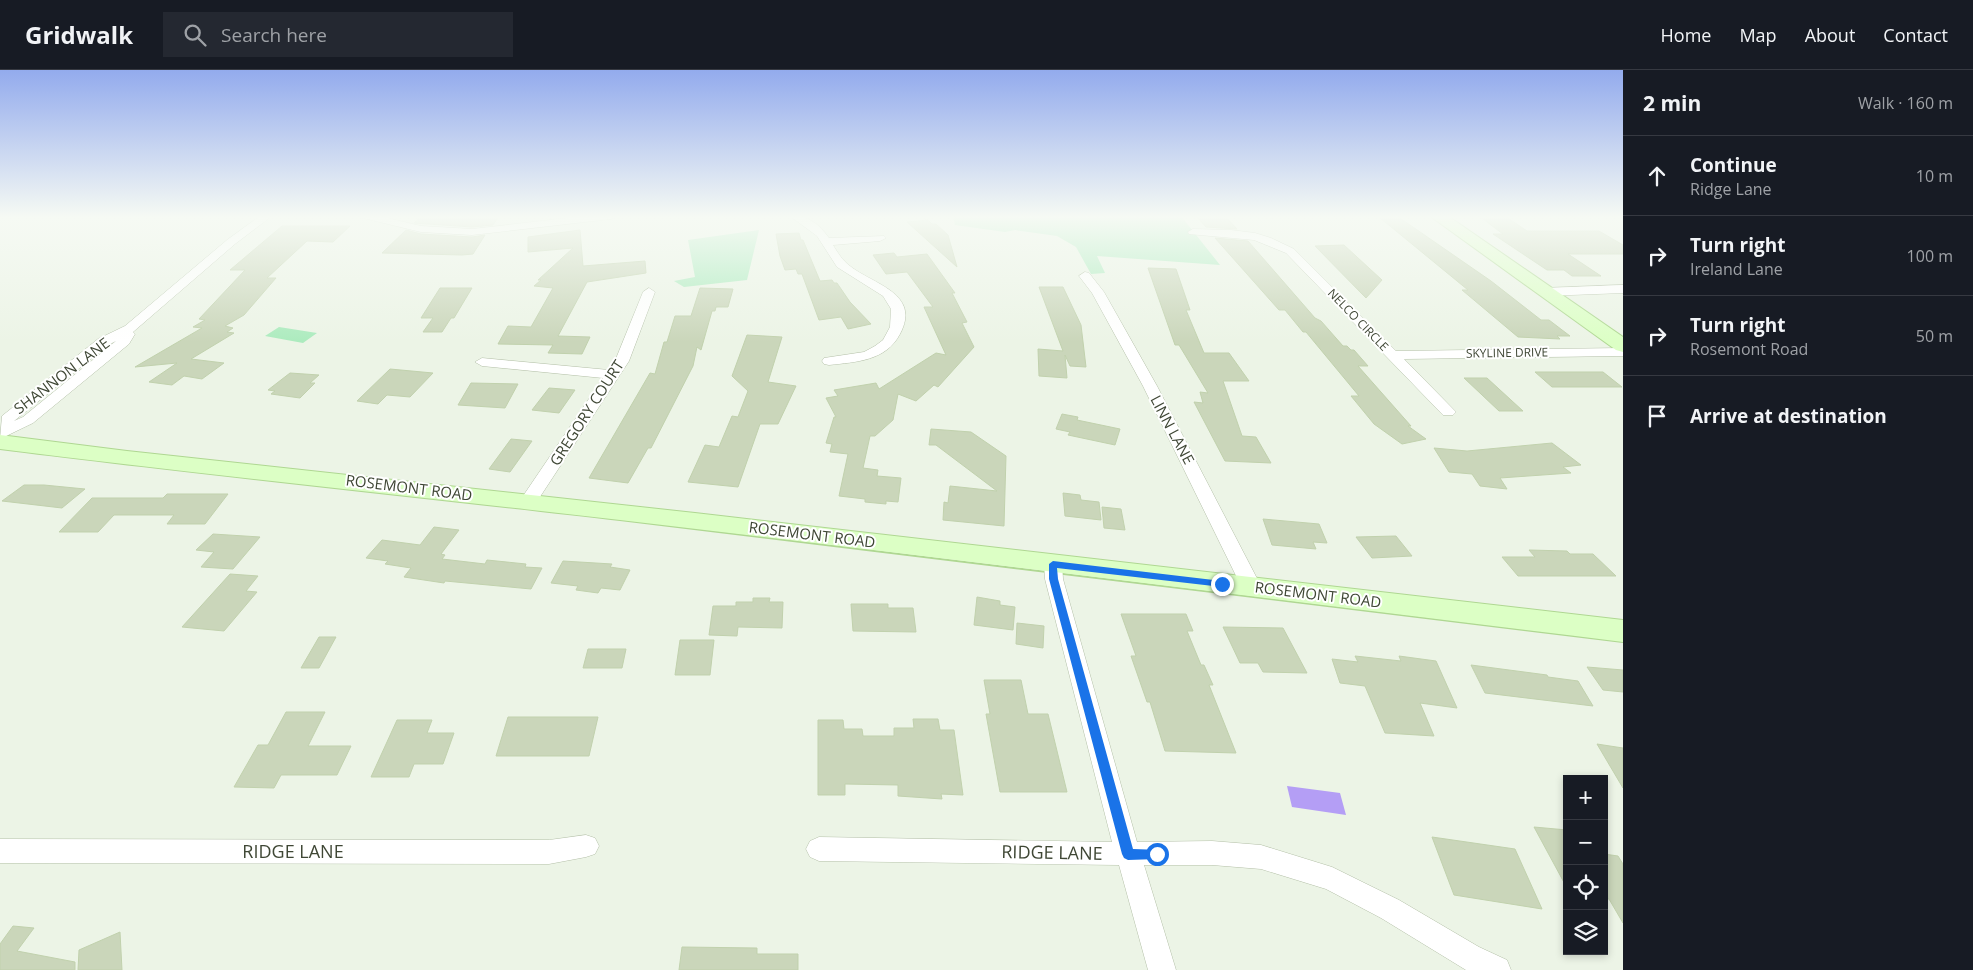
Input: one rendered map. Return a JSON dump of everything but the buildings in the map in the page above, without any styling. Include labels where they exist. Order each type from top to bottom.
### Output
[{"type":"main road","points":[[1497,258],[1623,346]]},
{"type":"main road","name":"ROSEMONT ROAD","points":[[1,436],[135,459],[312,477],[1623,631]]},
{"type":"street","name":"SHANNON LANE","points":[[1,436],[28,420],[124,341],[130,329],[212,258]]},
{"type":"street","points":[[829,361],[855,358],[878,350],[891,339],[899,325],[898,311],[891,298],[876,286],[849,272],[834,258]]},
{"type":"street","name":"NELCO CIRCLE","points":[[1297,258],[1448,412]]},
{"type":"street","name":"LINN LANE","points":[[1085,276],[1098,292],[1150,386],[1252,588]]},
{"type":"street","points":[[1545,292],[1623,289]]},
{"type":"street","name":"GREGORY COURT","points":[[528,502],[622,361],[649,292]]},
{"type":"street","name":"SKYLINE DRIVE","points":[[1392,355],[1623,352]]},
{"type":"street","points":[[482,362],[613,375]]},
{"type":"street","points":[[1053,564],[1054,579],[1128,854],[1162,970]]},
{"type":"street","name":"RIDGE LANE","points":[[0,852],[549,852],[586,846]]},
{"type":"street","name":"RIDGE LANE","points":[[819,849],[1128,854],[1212,853],[1261,857],[1332,879],[1390,909],[1469,957],[1498,970]]},
{"type":"green space","points":[[691,258],[752,258],[747,280],[684,287],[674,281],[695,277]]},
{"type":"green space","points":[[1082,258],[1098,258],[1105,273],[1091,274]]},
{"type":"green space","points":[[1124,258],[1214,258],[1220,265]]},
{"type":"green space","points":[[279,327],[317,333],[303,343],[265,336]]},
{"type":"shaded area","points":[[1287,786],[1340,793],[1346,815],[1292,807]]},
{"type":"route","points":[[1157,854],[1128,854],[1054,579],[1053,564],[1222,584]]}]
